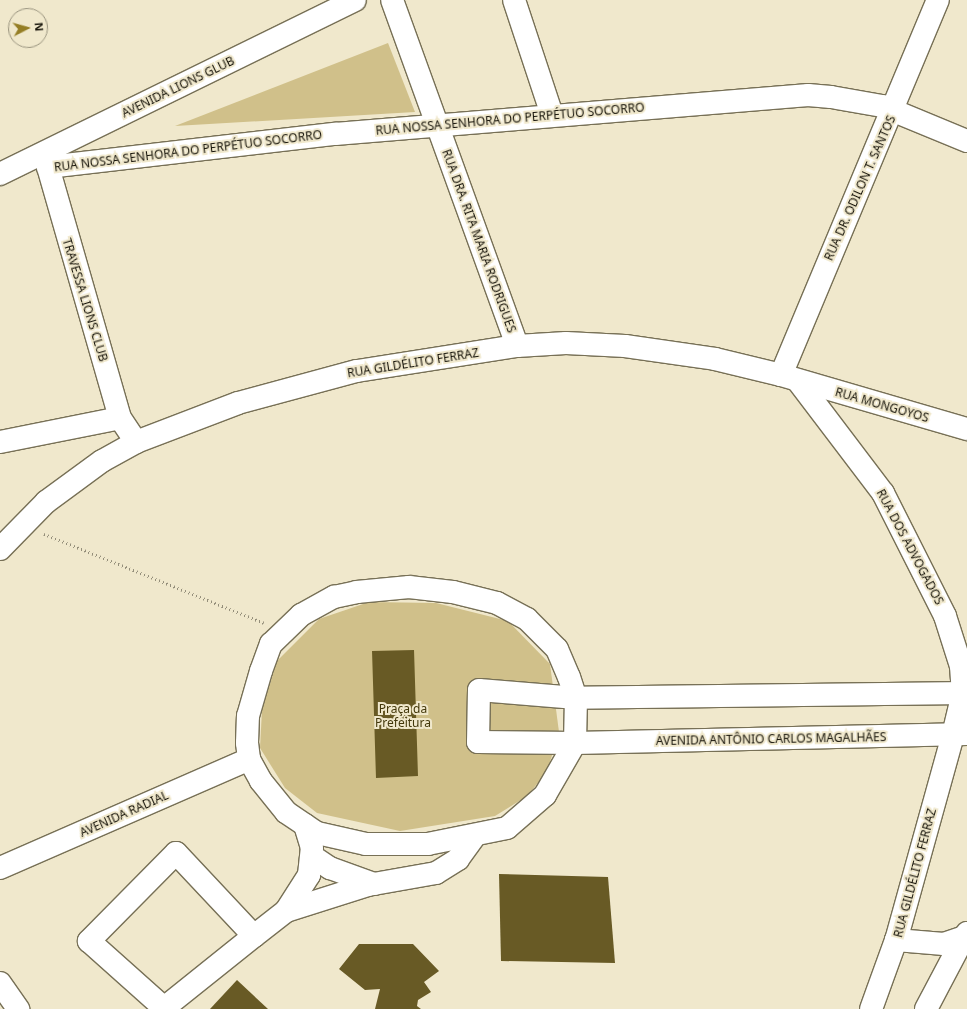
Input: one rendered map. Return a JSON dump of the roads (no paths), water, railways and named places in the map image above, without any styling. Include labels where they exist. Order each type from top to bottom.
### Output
[{"type":"street","name":"AVENIDA LIONS GLUB","points":[[0,174],[46,160],[355,0]]},
{"type":"street","name":"RUA DRA. RITA MARIA RODRIGUES","points":[[392,0],[517,346]]},
{"type":"street","points":[[514,0],[552,115]]},
{"type":"street","name":"RUA DR. ODILON T. SANTOS","points":[[790,378],[807,309],[893,110],[938,0]]},
{"type":"street","name":"RUA NOSSA SENHORA DO PERPÉTUO SOCORRO","points":[[46,160],[552,115],[808,95],[831,96],[893,110],[967,141]]},
{"type":"street","name":"TRAVESSA LIONS CLUB","points":[[46,160],[59,212],[120,418],[136,442]]},
{"type":"street","name":"RUA GILDÉLITO FERRAZ","points":[[0,549],[46,502],[96,465],[136,442],[238,403],[357,371],[517,346],[566,343],[625,346],[715,359],[790,378]]},
{"type":"street","name":"RUA MONGOYOS","points":[[790,378],[967,429]]},
{"type":"street","name":"RUA DOS ADVOGADOS","points":[[790,378],[883,493],[945,616],[961,666],[965,693],[960,735]]},
{"type":"street","points":[[0,442],[120,418]]},
{"type":"street","points":[[409,587],[453,592],[497,603],[527,619],[557,649],[576,698],[575,743],[545,795],[507,828],[475,836],[428,844],[366,844],[317,833],[286,812],[261,781],[249,759],[246,743],[248,716],[255,688],[271,644],[301,615],[334,597],[357,592],[409,587]]},
{"type":"street","name":"AVENIDA ANTÔNIO CARLOS MAGALHÃES","points":[[576,698],[479,690],[478,742],[575,743],[960,735]]},
{"type":"street","points":[[576,698],[965,693]]},
{"type":"street","name":"RUA GILDÉLITO FERRAZ","points":[[871,1009],[896,940],[960,735]]},
{"type":"street","name":"AVENIDA RADIAL","points":[[0,868],[249,759]]},
{"type":"street","points":[[286,911],[309,875],[312,856],[305,825]]},
{"type":"street","points":[[254,936],[176,853],[89,942],[164,1008],[286,911],[330,895],[374,884],[436,873],[458,859],[475,836]]},
{"type":"street","points":[[312,856],[343,873],[374,884]]},
{"type":"street","points":[[896,940],[944,944],[965,935]]},
{"type":"street","points":[[926,1009],[965,935]]},
{"type":"street","points":[[0,983],[18,1009]]},
{"type":"park label","name":"Praça da Prefeitura","points":[[403,716]]}]
